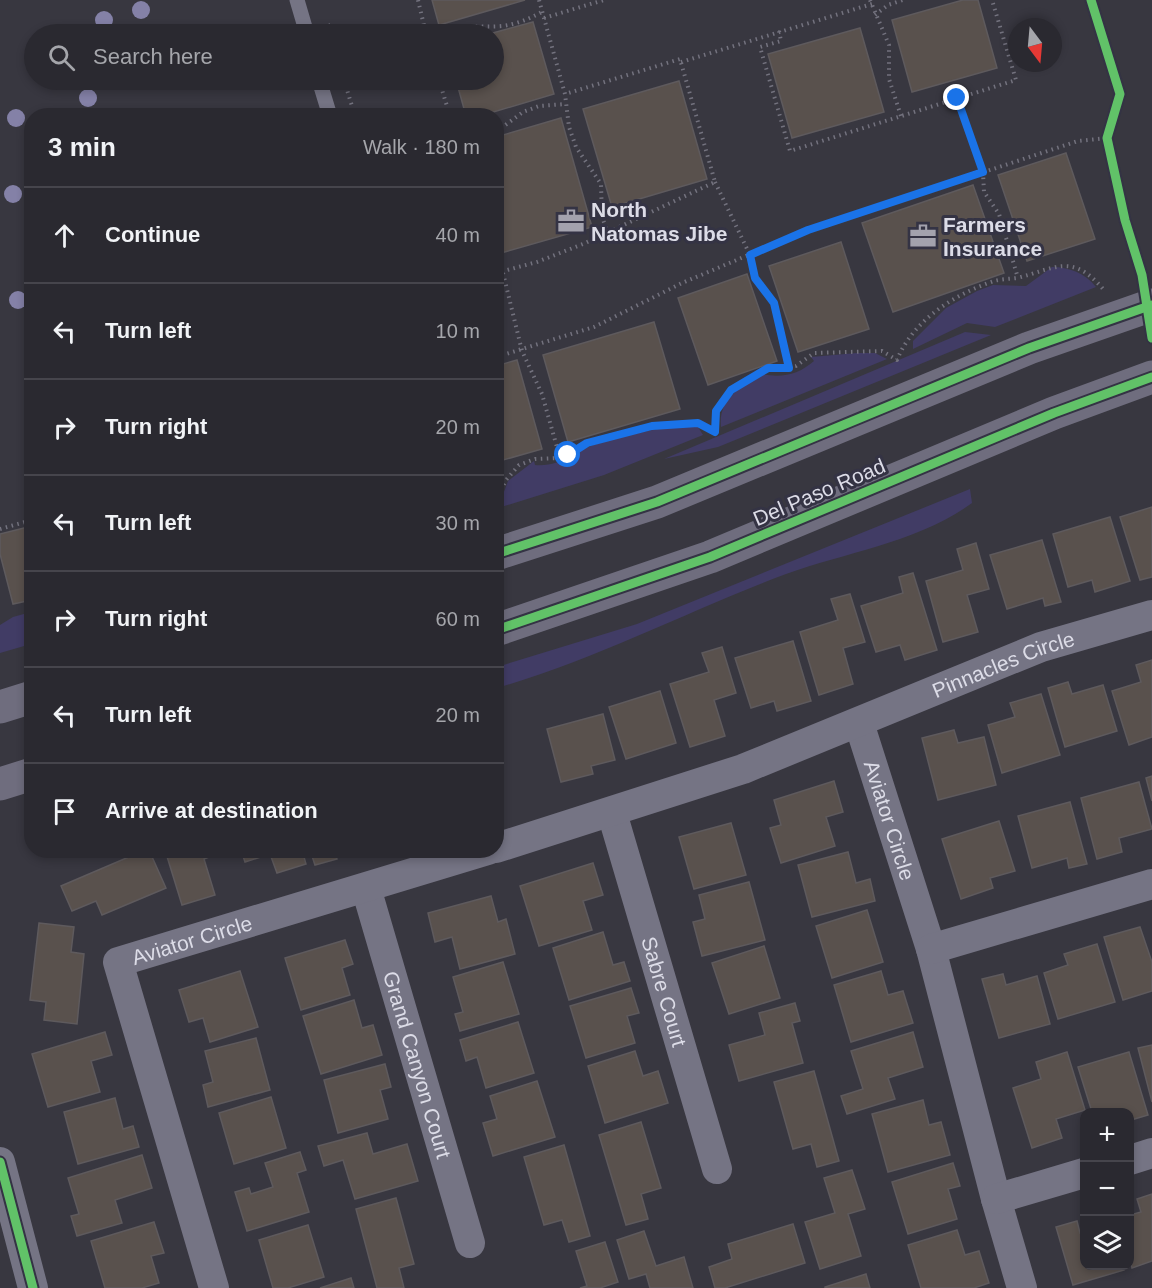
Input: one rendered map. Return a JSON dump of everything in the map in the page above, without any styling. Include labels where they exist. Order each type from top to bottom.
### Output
[{"type":"main road","points":[[504,551],[657,502],[1029,348],[1152,305]]},
{"type":"main road","name":"Del Paso Road","points":[[504,627],[710,557],[1054,413],[1152,377]]},
{"type":"main road","points":[[0,707],[24,700]]},
{"type":"main road","points":[[0,784],[24,776]]},
{"type":"street","name":"Pinnacles Circle","points":[[859,723],[1041,648],[1152,615]]},
{"type":"street","points":[[504,846],[612,813],[742,769],[859,723]]},
{"type":"street","name":"Aviator Circle","points":[[859,723],[931,949],[1022,1288]]},
{"type":"street","name":"Sabre Court","points":[[612,813],[717,1169]]},
{"type":"street","name":"Aviator Circle","points":[[214,1288],[118,962],[462,858]]},
{"type":"street","points":[[931,949],[1152,884]]},
{"type":"street","name":"Grand Canyon Court","points":[[366,888],[470,1243]]},
{"type":"street","points":[[1134,1159],[1152,1153]]},
{"type":"street","points":[[0,1162],[33,1288]]},
{"type":"street","points":[[996,1198],[1080,1174]]},
{"type":"lane","points":[[297,0],[304,24]]},
{"type":"lane","points":[[322,90],[328,108]]},
{"type":"path","points":[[418,0],[424,24]]},
{"type":"path","points":[[539,0],[565,94],[569,127],[576,147],[601,184],[602,216],[608,233]]},
{"type":"path","points":[[544,18],[604,0]]},
{"type":"path","points":[[875,15],[888,5],[903,0]]},
{"type":"path","points":[[779,31],[781,41],[760,47],[790,151],[1016,80],[992,0]]},
{"type":"path","points":[[681,62],[871,2],[889,45],[889,79],[901,116]]},
{"type":"path","points":[[504,25],[521,22],[542,12]]},
{"type":"path","points":[[565,94],[680,59],[715,182],[750,255],[755,278],[774,303],[789,368]]},
{"type":"path","points":[[348,90],[353,108]]},
{"type":"path","points":[[442,90],[448,108]]},
{"type":"path","points":[[957,98],[983,172],[984,192],[999,214],[1018,278]]},
{"type":"path","points":[[504,126],[523,112],[539,106],[566,104]]},
{"type":"path","points":[[504,355],[594,327],[682,283],[808,230],[1078,141],[1107,138]]},
{"type":"path","points":[[504,273],[608,233],[715,182]]},
{"type":"path","points":[[504,484],[519,465],[535,459],[560,458],[587,443],[652,426],[698,423],[715,432],[716,411],[731,390],[768,368],[796,366],[814,353],[882,351],[897,360],[903,346],[924,321],[968,291],[997,280],[1018,278],[1059,264],[1078,268],[1094,279],[1103,289]]},
{"type":"path","points":[[504,277],[522,351],[542,394],[560,458]]},
{"type":"path","points":[[0,529],[24,522]]},
{"type":"shaded area","points":[[1052,267],[1076,272],[1096,287],[995,327],[967,323],[913,349],[913,341],[946,308],[993,285],[1026,286]]},
{"type":"shaded area","points":[[965,332],[991,335],[718,447],[664,459]]},
{"type":"shaded area","points":[[875,353],[887,359],[721,427],[723,409],[732,395],[761,374],[776,376],[789,374],[802,370],[814,361],[811,357]]},
{"type":"shaded area","points":[[671,426],[698,427],[703,435],[604,475],[504,506],[504,492],[508,481],[534,461],[535,465],[553,464],[597,444]]},
{"type":"shaded area","points":[[970,489],[972,503],[951,516],[906,537],[786,574],[607,649],[504,686],[504,665],[637,624]]},
{"type":"shaded area","points":[[24,614],[24,646],[0,653],[0,625],[13,617]]},
{"type":"building","points":[[432,0],[525,0],[442,24],[439,24]]},
{"type":"building","points":[[963,0],[978,0],[997,68],[912,92],[892,20]]},
{"type":"building","points":[[533,22],[554,94],[504,109],[464,108],[459,90],[504,90],[504,30]]},
{"type":"building","points":[[860,28],[884,112],[792,138],[768,54]]},
{"type":"building","points":[[679,81],[707,179],[612,207],[583,109]]},
{"type":"building","points":[[561,118],[592,227],[504,252],[504,135]]},
{"type":"building","points":[[1066,153],[1095,239],[1027,261],[998,175]]},
{"type":"building","points":[[973,185],[1004,273],[893,312],[862,223]]},
{"type":"building","points":[[841,242],[869,329],[798,352],[769,266]]},
{"type":"building","points":[[747,274],[777,361],[708,385],[678,298]]},
{"type":"building","points":[[654,322],[680,409],[568,442],[543,355]]},
{"type":"building","points":[[517,360],[542,449],[504,460],[504,364]]},
{"type":"building","points":[[1152,507],[1152,577],[1140,580],[1120,517]]},
{"type":"building","points":[[1110,517],[1130,581],[1095,592],[1092,580],[1068,587],[1053,534]]},
{"type":"building","points":[[24,528],[24,602],[13,604],[0,554],[0,534]]},
{"type":"building","points":[[1042,540],[1061,602],[1045,606],[1043,598],[1007,609],[990,555]]},
{"type":"building","points":[[976,543],[989,589],[967,595],[978,632],[943,642],[926,581],[963,570],[957,549]]},
{"type":"building","points":[[913,573],[937,650],[905,660],[900,645],[876,652],[861,606],[903,593],[899,577]]},
{"type":"building","points":[[850,594],[865,642],[843,648],[853,684],[819,695],[800,632],[838,620],[831,599]]},
{"type":"building","points":[[793,641],[811,701],[777,711],[774,701],[751,708],[735,658]]},
{"type":"building","points":[[722,647],[736,693],[714,700],[725,736],[690,747],[670,684],[709,672],[702,653]]},
{"type":"building","points":[[1152,660],[1152,737],[1129,745],[1112,691],[1141,682],[1136,665]]},
{"type":"building","points":[[1068,682],[1072,694],[1103,685],[1117,731],[1065,747],[1048,688]]},
{"type":"building","points":[[660,691],[676,743],[626,759],[609,707]]},
{"type":"building","points":[[1041,694],[1060,755],[1002,773],[988,725],[1015,717],[1010,703]]},
{"type":"building","points":[[603,714],[615,760],[591,766],[593,774],[561,782],[547,729]]},
{"type":"building","points":[[954,730],[958,743],[984,737],[996,785],[938,800],[922,738]]},
{"type":"building","points":[[1152,776],[1152,801],[1146,778]]},
{"type":"building","points":[[834,781],[843,812],[826,817],[835,846],[781,863],[770,828],[781,825],[774,800]]},
{"type":"building","points":[[1139,782],[1152,829],[1119,838],[1122,852],[1097,859],[1081,798]]},
{"type":"building","points":[[1070,802],[1087,864],[1069,868],[1067,858],[1032,868],[1018,816]]},
{"type":"building","points":[[999,821],[1015,871],[990,878],[993,888],[961,899],[942,839]]},
{"type":"building","points":[[731,823],[746,875],[694,889],[679,837]]},
{"type":"building","points":[[848,852],[856,883],[870,879],[875,901],[812,917],[798,865]]},
{"type":"building","points":[[126,858],[153,858],[166,888],[102,915],[96,901],[72,911],[61,886]]},
{"type":"building","points":[[167,858],[207,858],[204,859],[215,895],[182,905]]},
{"type":"building","points":[[244,858],[258,858],[245,862]]},
{"type":"building","points":[[271,858],[304,858],[306,864],[277,873]]},
{"type":"building","points":[[313,858],[337,859],[315,865]]},
{"type":"building","points":[[593,863],[603,895],[583,901],[592,930],[539,946],[520,886]]},
{"type":"building","points":[[749,882],[765,940],[702,956],[693,922],[705,919],[699,895]]},
{"type":"building","points":[[491,896],[498,922],[506,919],[515,954],[460,969],[452,937],[435,942],[428,913]]},
{"type":"building","points":[[867,910],[883,962],[832,978],[816,926]]},
{"type":"building","points":[[39,923],[74,927],[71,952],[84,954],[77,1024],[44,1020],[46,1002],[30,1000]]},
{"type":"building","points":[[1140,927],[1152,962],[1152,991],[1123,1000],[1104,937]]},
{"type":"building","points":[[603,932],[613,965],[624,962],[630,981],[569,1000],[553,948]]},
{"type":"building","points":[[345,940],[353,964],[342,968],[350,995],[301,1010],[285,958]]},
{"type":"building","points":[[1097,944],[1115,1002],[1058,1019],[1044,973],[1068,965],[1064,954]]},
{"type":"building","points":[[764,946],[780,998],[729,1014],[712,963]]},
{"type":"building","points":[[503,962],[519,1014],[460,1031],[455,1014],[463,1012],[453,977]]},
{"type":"building","points":[[240,971],[258,1027],[210,1042],[203,1018],[189,1022],[179,990]]},
{"type":"building","points":[[881,971],[888,995],[903,991],[913,1023],[851,1042],[834,985]]},
{"type":"building","points":[[1003,974],[1006,985],[1037,976],[1050,1024],[999,1038],[982,979]]},
{"type":"building","points":[[631,988],[639,1013],[627,1016],[635,1043],[586,1058],[570,1006]]},
{"type":"building","points":[[354,1000],[362,1028],[373,1025],[382,1055],[321,1074],[303,1016]]},
{"type":"building","points":[[795,1003],[800,1021],[792,1023],[803,1063],[739,1081],[729,1045],[765,1035],[759,1013]]},
{"type":"building","points":[[518,1022],[534,1073],[486,1088],[477,1057],[466,1061],[460,1040]]},
{"type":"building","points":[[105,1032],[112,1055],[91,1061],[100,1092],[48,1107],[32,1054]]},
{"type":"building","points":[[913,1032],[923,1067],[888,1078],[895,1099],[847,1114],[841,1096],[863,1089],[851,1051]]},
{"type":"building","points":[[256,1038],[270,1090],[208,1107],[203,1085],[213,1082],[205,1051]]},
{"type":"building","points":[[1152,1045],[1152,1102],[1138,1048]]},
{"type":"building","points":[[635,1051],[643,1076],[658,1071],[668,1103],[605,1123],[588,1066]]},
{"type":"building","points":[[1067,1052],[1084,1108],[1056,1119],[1062,1138],[1032,1148],[1013,1088],[1041,1079],[1036,1062]]},
{"type":"building","points":[[1129,1052],[1148,1115],[1134,1119],[1134,1108],[1091,1108],[1078,1067]]},
{"type":"building","points":[[385,1064],[391,1087],[380,1090],[388,1119],[338,1133],[324,1080]]},
{"type":"building","points":[[814,1071],[839,1161],[817,1167],[811,1144],[793,1149],[774,1082]]},
{"type":"building","points":[[537,1081],[555,1137],[493,1156],[483,1123],[497,1119],[490,1096]]},
{"type":"building","points":[[271,1097],[286,1148],[234,1164],[219,1113]]},
{"type":"building","points":[[115,1098],[123,1129],[133,1126],[139,1147],[78,1164],[64,1112]]},
{"type":"building","points":[[923,1100],[929,1125],[941,1122],[950,1155],[888,1172],[872,1114]]},
{"type":"building","points":[[641,1122],[661,1188],[641,1194],[648,1219],[626,1225],[599,1135]]},
{"type":"building","points":[[367,1133],[373,1154],[407,1144],[418,1181],[355,1199],[343,1160],[324,1166],[318,1146]]},
{"type":"building","points":[[564,1145],[590,1236],[569,1242],[562,1220],[544,1225],[524,1157]]},
{"type":"building","points":[[300,1152],[306,1170],[297,1173],[309,1212],[247,1231],[235,1192],[249,1188],[251,1194],[273,1187],[265,1163]]},
{"type":"building","points":[[142,1155],[152,1188],[115,1200],[122,1223],[77,1236],[71,1216],[79,1214],[68,1178]]},
{"type":"building","points":[[953,1163],[960,1186],[948,1189],[957,1219],[908,1234],[892,1182]]},
{"type":"building","points":[[852,1170],[865,1209],[848,1214],[861,1256],[820,1269],[805,1222],[835,1213],[824,1178]]},
{"type":"building","points":[[1152,1194],[1152,1261],[1134,1267],[1134,1214],[1141,1212],[1137,1199]]},
{"type":"building","points":[[396,1198],[414,1264],[399,1268],[404,1288],[377,1288],[356,1209]]},
{"type":"building","points":[[1077,1221],[1080,1233],[1080,1270],[1124,1270],[1073,1285],[1056,1227]]},
{"type":"building","points":[[154,1222],[164,1253],[151,1256],[159,1283],[142,1288],[105,1288],[91,1241]]},
{"type":"building","points":[[793,1224],[805,1263],[725,1288],[715,1288],[709,1267],[732,1259],[728,1244]]},
{"type":"building","points":[[308,1225],[324,1277],[288,1288],[273,1288],[259,1240]]},
{"type":"building","points":[[957,1230],[965,1255],[979,1251],[989,1283],[974,1288],[921,1288],[908,1245]]},
{"type":"building","points":[[644,1231],[656,1266],[684,1257],[693,1288],[650,1288],[646,1274],[629,1279],[617,1240]]},
{"type":"building","points":[[605,1242],[618,1282],[600,1288],[580,1288],[587,1286],[576,1251]]},
{"type":"building","points":[[866,1274],[870,1288],[825,1288],[825,1287]]},
{"type":"building","points":[[351,1278],[354,1288],[320,1288]]},
{"type":"cycle path","points":[[1091,0],[1120,94],[1107,138],[1125,220],[1142,275],[1152,338]]},
{"type":"cycle path","points":[[504,551],[657,502],[1029,348],[1152,305]]},
{"type":"cycle path","points":[[504,627],[710,557],[1054,413],[1152,377]]},
{"type":"cycle path","points":[[0,1162],[33,1288]]},
{"type":"place","name":"North Natomas Jibe","points":[[571,221]]},
{"type":"place","name":"Farmers Insurance","points":[[923,236]]},
{"type":"route","points":[[568,455],[587,443],[652,426],[698,423],[715,432],[716,411],[731,390],[749,377],[768,368],[789,368],[774,303],[755,278],[750,255],[808,230],[983,172],[957,98]]}]
